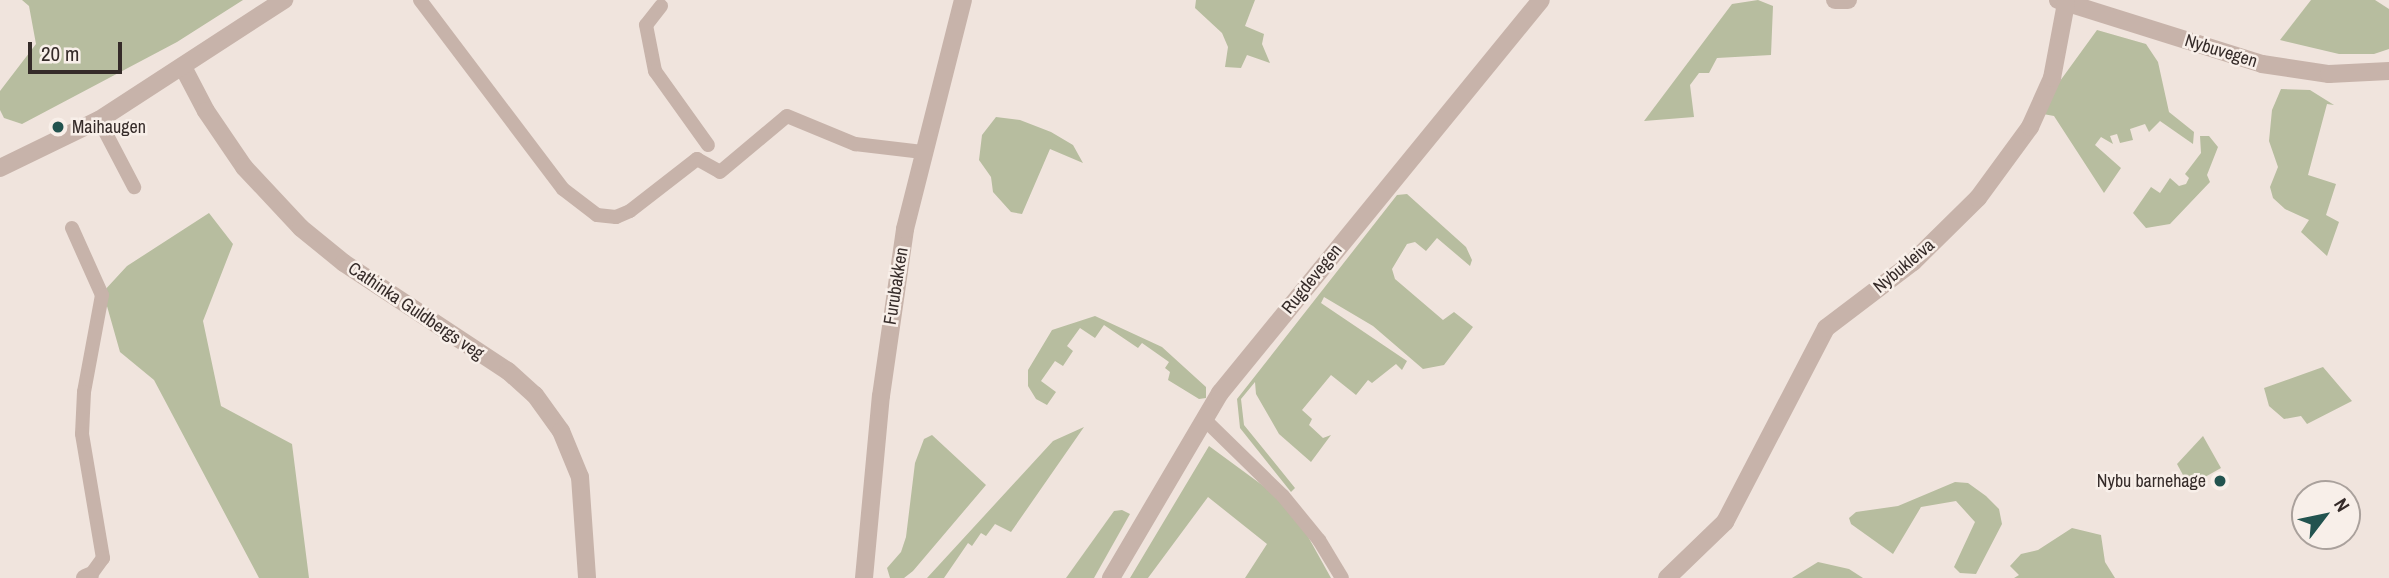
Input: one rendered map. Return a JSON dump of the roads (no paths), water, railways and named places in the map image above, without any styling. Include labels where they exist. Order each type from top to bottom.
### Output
[{"type":"street","points":[[0,168],[99,120],[184,69],[284,0]]},
{"type":"street","name":"Furubakken","points":[[864,578],[892,309],[923,152],[963,0]]},
{"type":"street","name":"Rugdevegen","points":[[1111,578],[1220,393],[1541,0]]},
{"type":"street","points":[[1835,0],[1848,0]]},
{"type":"street","name":"Nybuvegen","points":[[2062,1],[2262,64],[2329,74],[2389,71]]},
{"type":"street","name":"Nybukleiva","points":[[1667,578],[1725,522],[1826,328],[1913,262],[1978,198],[2030,127],[2052,78],[2062,1]]},
{"type":"street","name":"Cathinka Guldbergs veg","points":[[184,69],[206,111],[244,167],[301,228],[344,263],[508,371],[535,395],[561,431],[580,477],[587,578]]},
{"type":"lane","points":[[420,0],[563,189],[597,215],[616,217],[630,211],[697,159],[720,172],[787,116],[855,144],[866,142],[923,152]]},
{"type":"lane","points":[[661,6],[646,25],[645,40],[655,71],[708,145]]},
{"type":"lane","points":[[99,120],[134,187]]},
{"type":"lane","points":[[72,228],[102,295],[84,402],[85,458],[103,558],[88,577]]},
{"type":"lane","points":[[1204,419],[1283,496],[1319,540],[1342,578]]},
{"type":"place","name":"Maihaugen","points":[[58,127]]},
{"type":"place","name":"Nybu barnehage","points":[[2220,481]]}]
